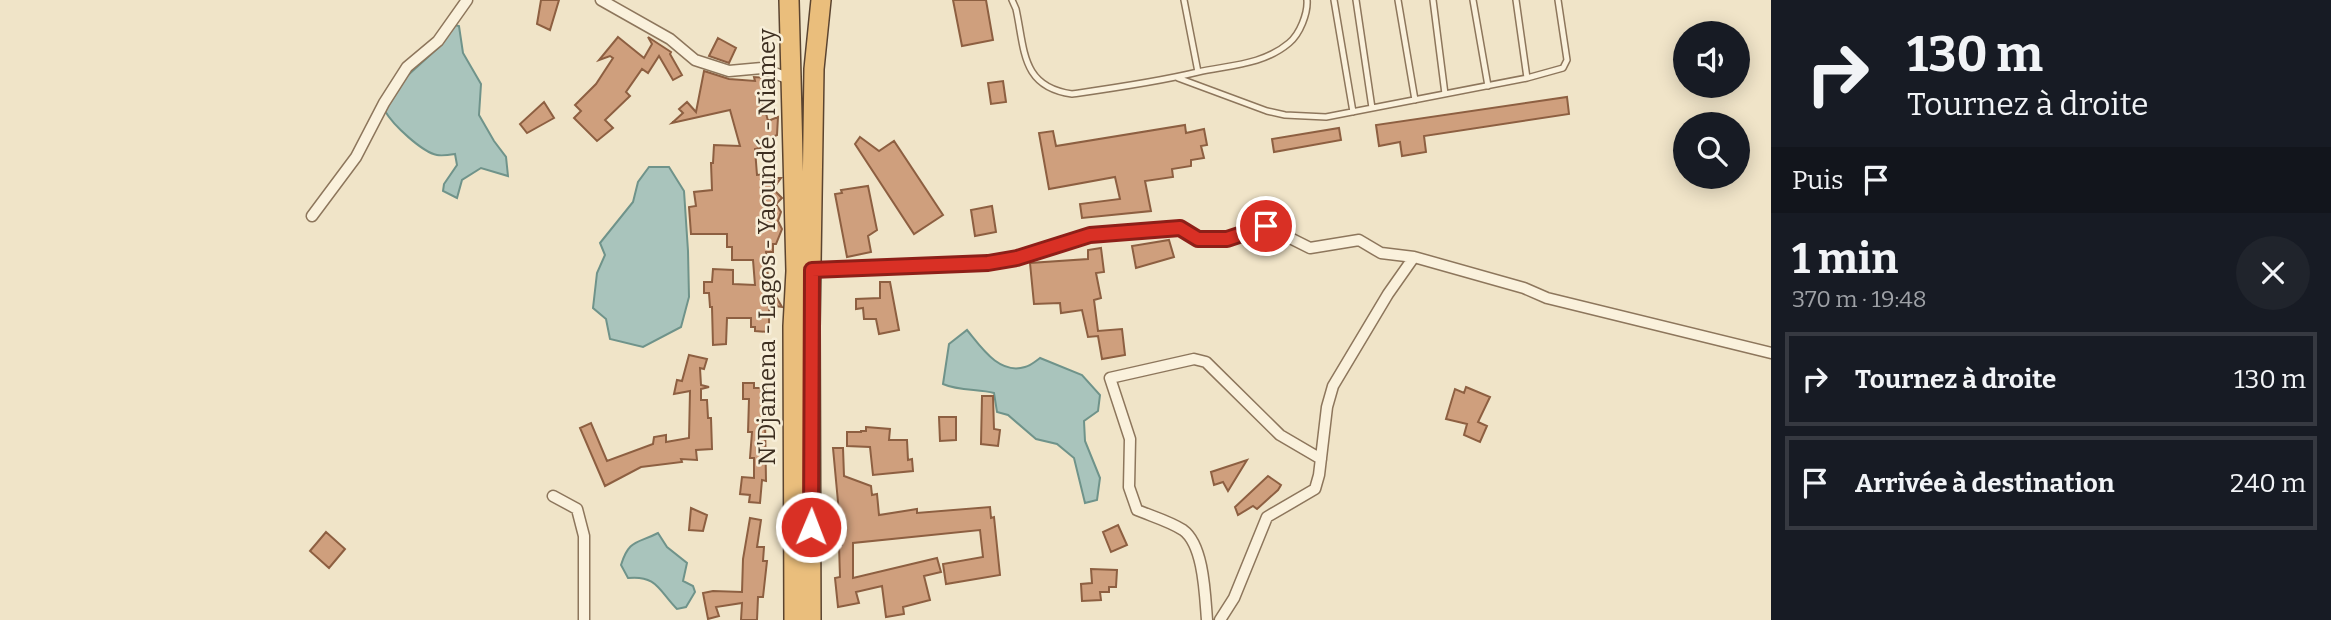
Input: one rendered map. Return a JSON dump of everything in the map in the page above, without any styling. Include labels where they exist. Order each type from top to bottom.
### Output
[{"type":"highway","name":"N'Djamena - Lagos - Yaoundé - Niamey","points":[[789,0],[804,271],[811,620]]},
{"type":"highway","name":"N'Djamena - Lagos - Yaoundé - Niamey","points":[[794,620],[793,326],[804,271],[814,69],[821,0]]},
{"type":"street","points":[[312,216],[356,157],[384,103],[407,67],[438,41],[467,0]]},
{"type":"street","points":[[601,0],[670,39],[695,60],[729,71],[762,68],[792,80]]},
{"type":"street","points":[[804,271],[988,263],[1017,258],[1090,235],[1180,228],[1198,239],[1227,239],[1266,226],[1310,248],[1359,240],[1381,253],[1414,257],[1524,288],[1547,298],[1771,354]]},
{"type":"street","points":[[1220,620],[1234,598],[1267,517],[1315,489],[1327,407],[1333,386],[1388,294],[1414,257]]},
{"type":"street","points":[[1207,620],[1197,550],[1185,531],[1137,510],[1129,487],[1130,439],[1110,378],[1194,359],[1206,362],[1280,435],[1321,459]]},
{"type":"street","points":[[553,496],[577,509],[584,536],[584,620]]},
{"type":"lane","points":[[1012,0],[1029,69],[1039,82],[1058,92],[1072,94],[1178,78],[1257,62],[1291,42],[1308,9],[1307,0]]},
{"type":"lane","points":[[1184,0],[1198,72]]},
{"type":"lane","points":[[1334,0],[1353,112]]},
{"type":"lane","points":[[1356,0],[1371,108]]},
{"type":"lane","points":[[1398,0],[1415,100]]},
{"type":"lane","points":[[1433,0],[1445,94]]},
{"type":"lane","points":[[1473,0],[1488,86]]},
{"type":"lane","points":[[1516,0],[1527,78]]},
{"type":"lane","points":[[1178,78],[1267,111],[1285,115],[1326,117],[1527,78],[1563,68],[1567,60],[1558,0]]},
{"type":"water","points":[[454,25],[459,26],[463,53],[481,84],[479,115],[506,157],[508,176],[481,168],[462,180],[457,198],[443,191],[444,184],[457,165],[455,154],[437,155],[424,149],[401,130],[385,111],[407,76],[440,46]]},
{"type":"water","points":[[649,167],[669,167],[684,191],[689,297],[681,327],[643,347],[610,339],[606,319],[593,308],[597,273],[605,255],[600,243],[633,202],[638,182]]},
{"type":"water","points":[[967,330],[992,358],[1007,367],[1027,366],[1040,358],[1082,375],[1100,395],[1098,411],[1084,421],[1085,441],[1100,478],[1097,500],[1085,503],[1074,458],[1057,444],[1036,439],[1008,415],[997,412],[994,393],[943,384],[949,344]]},
{"type":"water","points":[[658,533],[667,547],[687,563],[683,581],[693,586],[695,592],[686,607],[677,609],[652,582],[628,578],[621,565],[631,546]]},
{"type":"building","points":[[541,0],[559,0],[550,30],[537,24]]},
{"type":"building","points":[[953,0],[986,0],[993,40],[962,46]]},
{"type":"building","points":[[618,37],[644,58],[652,44],[648,37],[671,52],[682,75],[673,80],[659,56],[648,73],[642,69],[626,92],[630,96],[605,120],[613,128],[597,141],[574,118],[581,111],[575,105],[596,84],[613,58],[610,56],[599,60]]},
{"type":"building","points":[[718,38],[736,48],[729,63],[709,56]]},
{"type":"building","points":[[704,71],[729,79],[755,81],[754,77],[766,78],[768,93],[761,94],[768,121],[778,117],[777,135],[768,139],[769,146],[755,149],[757,175],[767,174],[767,178],[781,178],[773,189],[782,198],[776,204],[781,212],[778,221],[782,229],[776,244],[773,244],[773,252],[766,252],[768,277],[773,278],[780,287],[774,293],[782,307],[769,305],[769,332],[755,331],[755,327],[751,327],[751,318],[727,318],[726,344],[713,345],[712,307],[709,293],[704,293],[704,282],[712,282],[713,269],[733,270],[733,284],[755,285],[753,260],[732,260],[732,247],[727,247],[727,234],[691,234],[689,207],[696,206],[694,192],[712,190],[711,163],[714,145],[740,146],[730,110],[672,123],[683,113],[679,109],[687,102],[696,112]]},
{"type":"building","points":[[1003,81],[1006,102],[991,104],[988,83]]},
{"type":"building","points":[[1567,97],[1569,114],[1424,136],[1426,152],[1402,156],[1400,142],[1379,146],[1376,125]]},
{"type":"building","points":[[544,102],[554,118],[527,133],[520,124]]},
{"type":"building","points":[[1185,125],[1186,133],[1204,129],[1207,145],[1201,146],[1204,158],[1191,160],[1191,166],[1172,169],[1173,177],[1145,181],[1151,211],[1082,218],[1080,204],[1120,199],[1115,177],[1049,189],[1039,133],[1053,131],[1056,146]]},
{"type":"building","points":[[1339,128],[1341,140],[1274,152],[1272,139]]},
{"type":"building","points":[[860,137],[879,151],[894,141],[943,215],[914,234],[855,144]]},
{"type":"building","points":[[868,186],[877,230],[868,236],[871,252],[847,257],[835,194],[842,193],[841,190]]},
{"type":"building","points":[[992,206],[996,232],[975,236],[971,210]]},
{"type":"building","points":[[1169,240],[1174,257],[1136,268],[1132,246]]},
{"type":"building","points":[[1101,248],[1104,272],[1096,273],[1101,298],[1094,300],[1098,331],[1122,329],[1125,355],[1102,359],[1098,336],[1088,337],[1082,310],[1061,313],[1060,303],[1034,304],[1030,263],[1088,259],[1088,250]]},
{"type":"building","points":[[880,282],[890,282],[899,330],[879,334],[876,319],[864,319],[863,308],[856,309],[856,299],[880,298]]},
{"type":"building","points":[[689,355],[707,359],[704,369],[700,368],[701,385],[709,387],[701,389],[701,400],[707,400],[708,418],[711,418],[712,449],[696,450],[697,460],[681,459],[682,462],[641,467],[605,486],[580,428],[591,423],[607,461],[653,444],[654,437],[666,435],[666,442],[689,438],[690,391],[674,394],[677,380],[682,381]]},
{"type":"building","points":[[743,383],[754,383],[754,388],[766,388],[766,400],[771,399],[771,420],[765,420],[766,481],[762,480],[760,503],[749,502],[750,495],[740,494],[742,477],[754,478],[754,458],[750,458],[752,432],[748,432],[749,399],[743,399]]},
{"type":"building","points":[[1466,387],[1490,397],[1478,422],[1487,426],[1480,442],[1464,435],[1467,424],[1446,419],[1455,389],[1464,393]]},
{"type":"building","points":[[982,396],[993,396],[994,429],[1000,430],[998,446],[981,444]]},
{"type":"building","points":[[939,417],[956,417],[956,440],[940,441]]},
{"type":"building","points":[[866,427],[890,429],[889,440],[907,440],[908,460],[912,459],[913,471],[873,475],[870,447],[847,446],[847,432],[866,431]]},
{"type":"building","points":[[833,448],[843,448],[844,476],[871,486],[872,495],[877,494],[879,515],[917,509],[917,513],[990,507],[991,518],[994,517],[1000,575],[946,584],[943,564],[983,557],[980,530],[853,543],[853,578],[937,558],[941,572],[924,576],[930,600],[903,607],[904,614],[886,617],[882,586],[856,592],[859,603],[838,607],[835,578],[840,577],[839,545],[842,545]]},
{"type":"building","points":[[1247,460],[1228,491],[1223,482],[1214,485],[1211,472]]},
{"type":"building","points":[[1268,476],[1281,485],[1278,490],[1257,509],[1253,506],[1238,515],[1235,507]]},
{"type":"building","points":[[691,508],[707,515],[703,531],[689,530]]},
{"type":"building","points":[[750,518],[761,520],[757,547],[764,547],[763,561],[767,561],[763,597],[758,597],[757,620],[741,620],[742,603],[716,607],[719,616],[708,619],[703,593],[742,592],[743,559]]},
{"type":"building","points":[[1118,525],[1127,545],[1111,552],[1103,532]]},
{"type":"building","points":[[326,532],[345,549],[329,568],[310,551]]},
{"type":"building","points":[[1091,569],[1117,570],[1116,587],[1109,587],[1109,592],[1100,592],[1101,600],[1082,601],[1081,584],[1092,583]]},
{"type":"route","points":[[811,527],[812,270],[988,263],[1017,258],[1090,235],[1180,228],[1198,239],[1227,239],[1266,226]]}]
